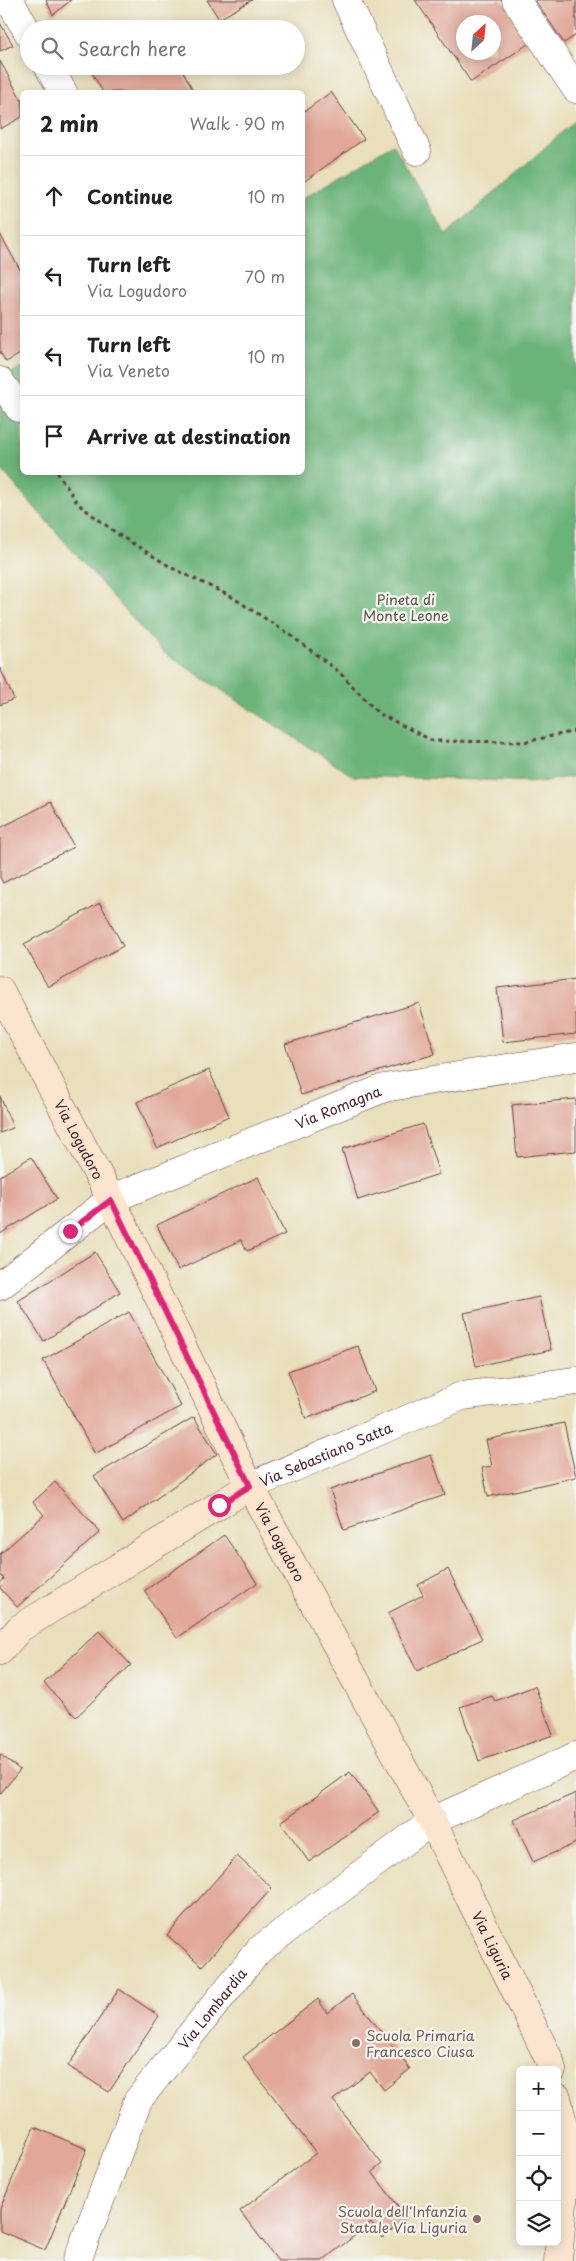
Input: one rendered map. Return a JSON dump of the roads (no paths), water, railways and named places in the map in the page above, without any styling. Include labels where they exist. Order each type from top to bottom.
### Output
[{"type":"street","points":[[9,0],[21,20]]},
{"type":"street","points":[[346,0],[417,151]]},
{"type":"street","points":[[516,0],[576,89]]},
{"type":"street","points":[[53,75],[62,90]]},
{"type":"street","points":[[0,381],[19,408]]},
{"type":"street","name":"Via Logudoro","points":[[0,990],[111,1200],[250,1486],[432,1821]]},
{"type":"street","name":"Via Romagna","points":[[0,1286],[111,1200],[384,1088],[576,1057]]},
{"type":"street","name":"Via Sebastiano Satta","points":[[0,1650],[20,1628],[250,1486],[462,1396],[576,1381]]},
{"type":"street","name":"Via Lombardia","points":[[77,2261],[138,2100],[259,1950],[432,1821],[576,1756]]},
{"type":"street","name":"Via Liguria","points":[[432,1821],[551,2066]]},
{"type":"street","points":[[558,2261],[568,2146],[560,2111]]},
{"type":"place","name":"Scuola Primaria Francesco Ciusa","points":[[356,2043]]},
{"type":"place","name":"Scuola dell'Infanzia Statale Via Liguria","points":[[477,2219]]},
{"type":"park label","name":"Pineta di Monte Leone","points":[[406,608]]}]
